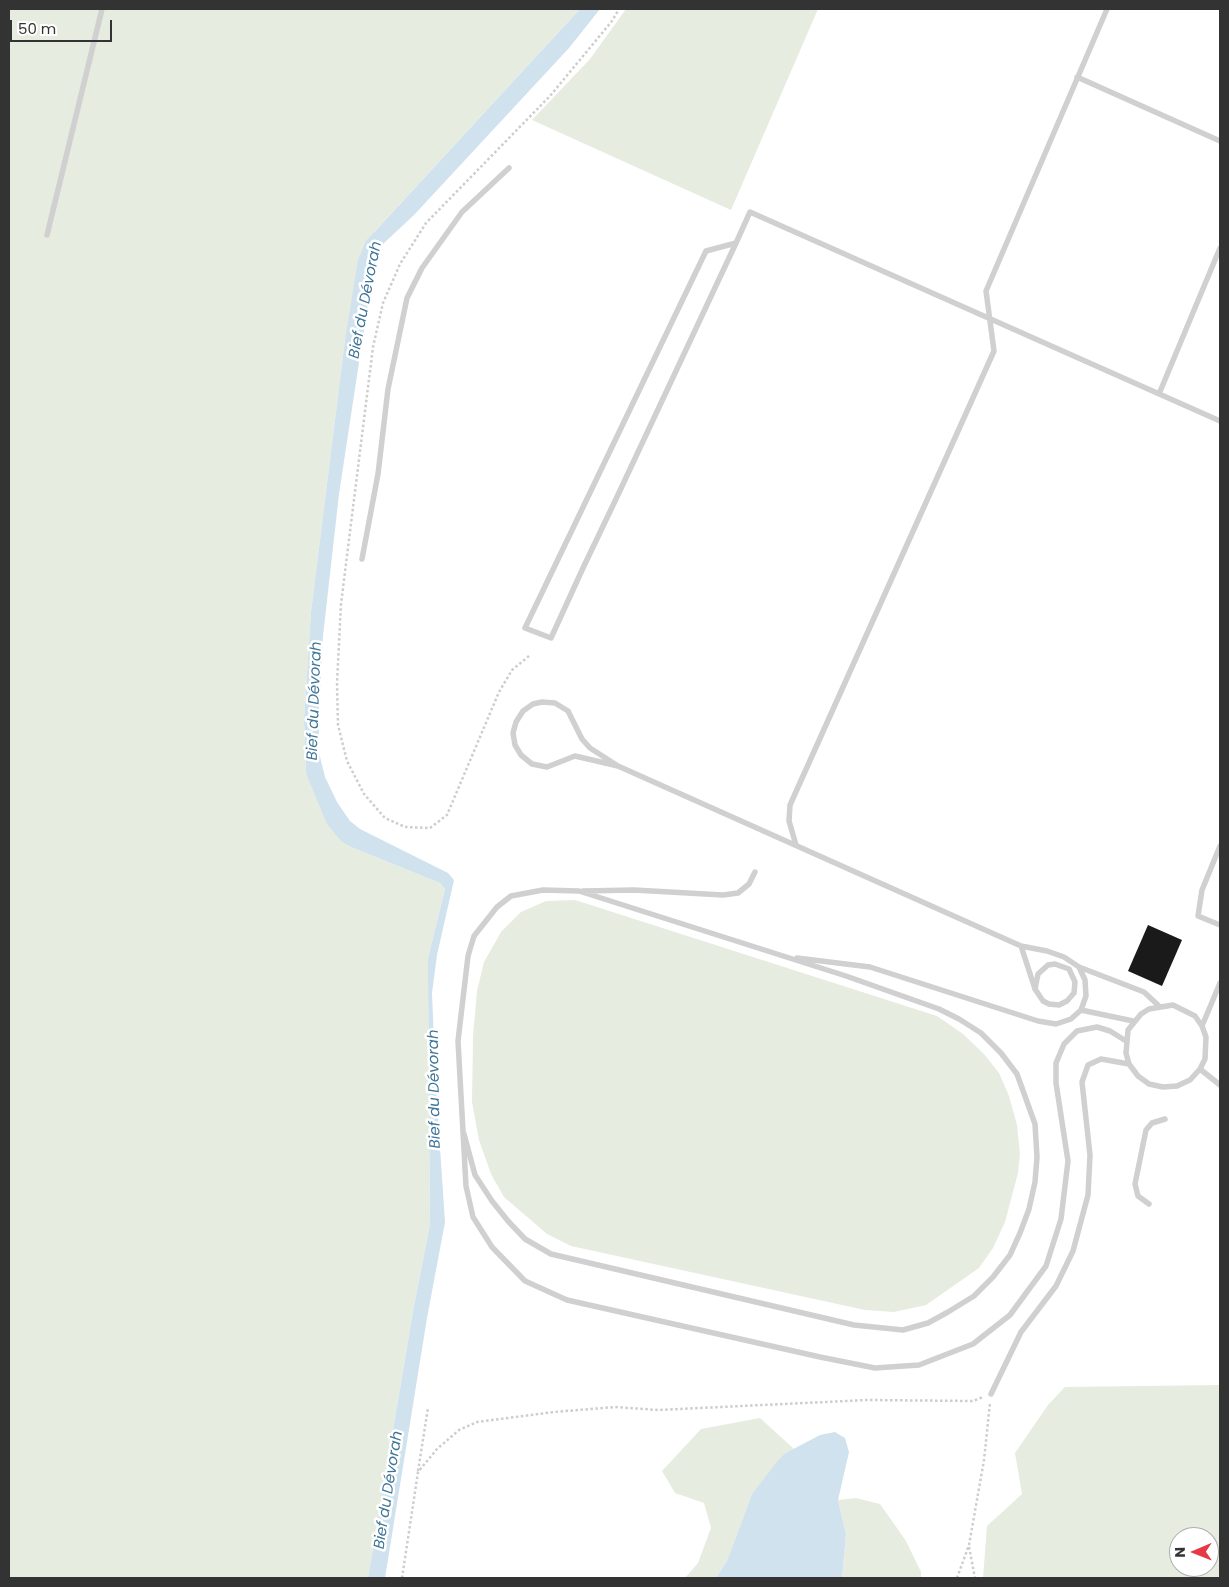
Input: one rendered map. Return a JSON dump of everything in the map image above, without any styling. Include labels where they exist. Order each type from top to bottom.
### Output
[{"type":"lane","points":[[47,235],[102,9]]},
{"type":"lane","points":[[796,845],[789,821],[790,805],[994,350],[986,291],[1107,9]]},
{"type":"lane","points":[[1077,77],[1220,141]]},
{"type":"lane","points":[[362,559],[378,474],[388,389],[407,298],[422,268],[462,212],[509,168]]},
{"type":"lane","points":[[736,243],[706,251],[525,628],[551,638],[736,243],[750,212],[1220,421]]},
{"type":"lane","points":[[1159,394],[1220,248]]},
{"type":"lane","points":[[618,766],[575,756],[547,767],[532,764],[521,755],[515,744],[513,733],[516,722],[523,711],[533,704],[542,702],[555,703],[568,711],[582,739],[590,748],[618,766],[1021,946],[1056,954],[1079,967],[1144,992],[1159,1006]]},
{"type":"lane","points":[[1220,846],[1202,890],[1198,916],[1220,925]]},
{"type":"lane","points":[[755,872],[749,884],[738,893],[723,895],[634,890],[543,890],[511,896],[497,907],[474,936],[468,956],[458,1041],[466,1186],[473,1218],[492,1247],[525,1281],[567,1300],[875,1368],[919,1365],[973,1344],[1010,1315],[1046,1266],[1061,1219],[1068,1161],[1056,1083],[1056,1063],[1064,1044],[1077,1030],[1097,1027],[1110,1031],[1126,1040]]},
{"type":"lane","points":[[464,1134],[476,1175],[492,1201],[508,1222],[525,1239],[551,1254],[877,1329],[903,1330],[928,1323],[948,1312],[974,1296],[993,1277],[1010,1255],[1029,1209],[1037,1157],[1035,1124],[1017,1074],[1001,1053],[981,1033],[939,1009],[579,891]]},
{"type":"lane","points":[[1021,946],[1035,989],[1043,1001],[1059,1005],[1067,1001],[1074,993],[1075,982],[1069,970],[1055,964],[1045,967],[1038,974],[1035,989]]},
{"type":"lane","points":[[781,956],[870,967],[1038,1021],[1056,1024],[1071,1019],[1081,1010],[1086,996],[1085,980],[1079,967]]},
{"type":"lane","points":[[1202,1026],[1220,983]]},
{"type":"lane","points":[[1173,1005],[1185,1009],[1195,1016],[1202,1026],[1207,1048],[1200,1070],[1190,1080],[1177,1086],[1163,1087],[1144,1080],[1129,1064],[1126,1040],[1133,1021],[1140,1014],[1159,1006],[1173,1005]]},
{"type":"lane","points":[[1081,1010],[1133,1021]]},
{"type":"lane","points":[[991,1394],[1021,1332],[1056,1286],[1073,1251],[1088,1195],[1090,1155],[1082,1082],[1088,1065],[1102,1059],[1129,1064]]},
{"type":"lane","points":[[1200,1070],[1220,1085]]},
{"type":"lane","points":[[1149,1204],[1138,1196],[1135,1184],[1146,1130],[1152,1123],[1165,1119]]},
{"type":"path","points":[[529,656],[512,670],[499,692],[447,815],[430,828],[405,827],[385,818],[364,794],[347,761],[338,724],[337,683],[340,604],[373,347],[383,303],[400,264],[426,223],[550,96],[612,21],[619,9]]},
{"type":"path","points":[[418,1472],[437,1449],[459,1430],[477,1422],[554,1412],[615,1407],[658,1410],[867,1400],[973,1400],[991,1394],[984,1460],[969,1545],[957,1578]]},
{"type":"path","points":[[402,1578],[428,1408]]},
{"type":"path","points":[[969,1545],[975,1578]]},
{"type":"shaded area","points":[[9,9],[580,9],[375,231],[345,340],[311,612],[304,719],[306,773],[351,847],[440,883],[445,889],[428,958],[430,1224],[414,1306],[368,1578],[9,1578]]},
{"type":"shaded area","points":[[626,9],[818,9],[731,210],[532,120],[590,59]]},
{"type":"shaded area","points":[[575,900],[937,1016],[963,1034],[984,1054],[999,1073],[1009,1096],[1017,1125],[1020,1154],[1018,1173],[1005,1222],[993,1248],[979,1268],[926,1305],[894,1312],[865,1310],[571,1246],[547,1234],[504,1197],[491,1174],[479,1140],[472,1102],[473,1036],[477,991],[484,962],[501,932],[521,912],[546,901]]},
{"type":"shaded area","points":[[1220,1385],[1220,1578],[983,1578],[987,1526],[1022,1494],[1015,1453],[1048,1405],[1065,1387]]},
{"type":"shaded area","points":[[760,1418],[794,1449],[784,1454],[752,1494],[727,1561],[716,1578],[685,1578],[698,1563],[711,1528],[704,1503],[675,1493],[662,1471],[701,1429]]},
{"type":"shaded area","points":[[856,1498],[880,1504],[906,1541],[921,1572],[921,1578],[842,1578],[846,1534],[838,1500]]},
{"type":"water","name":"Bief du Dévorah","points":[[580,9],[600,9],[569,48],[414,215],[384,243],[380,250],[372,277],[339,494],[323,636],[319,710],[319,753],[325,777],[337,802],[350,821],[360,829],[448,873],[454,880],[437,955],[432,993],[445,1222],[427,1318],[385,1578],[368,1578],[414,1306],[430,1224],[428,958],[445,889],[440,883],[351,847],[341,841],[327,824],[306,773],[304,719],[311,612],[345,340],[358,260],[366,241]]},
{"type":"water","points":[[835,1432],[845,1438],[849,1452],[838,1500],[846,1534],[842,1578],[716,1578],[727,1561],[752,1494],[776,1463],[784,1454],[820,1435]]},
{"type":"building","points":[[1148,925],[1182,940],[1162,986],[1128,971]]}]
